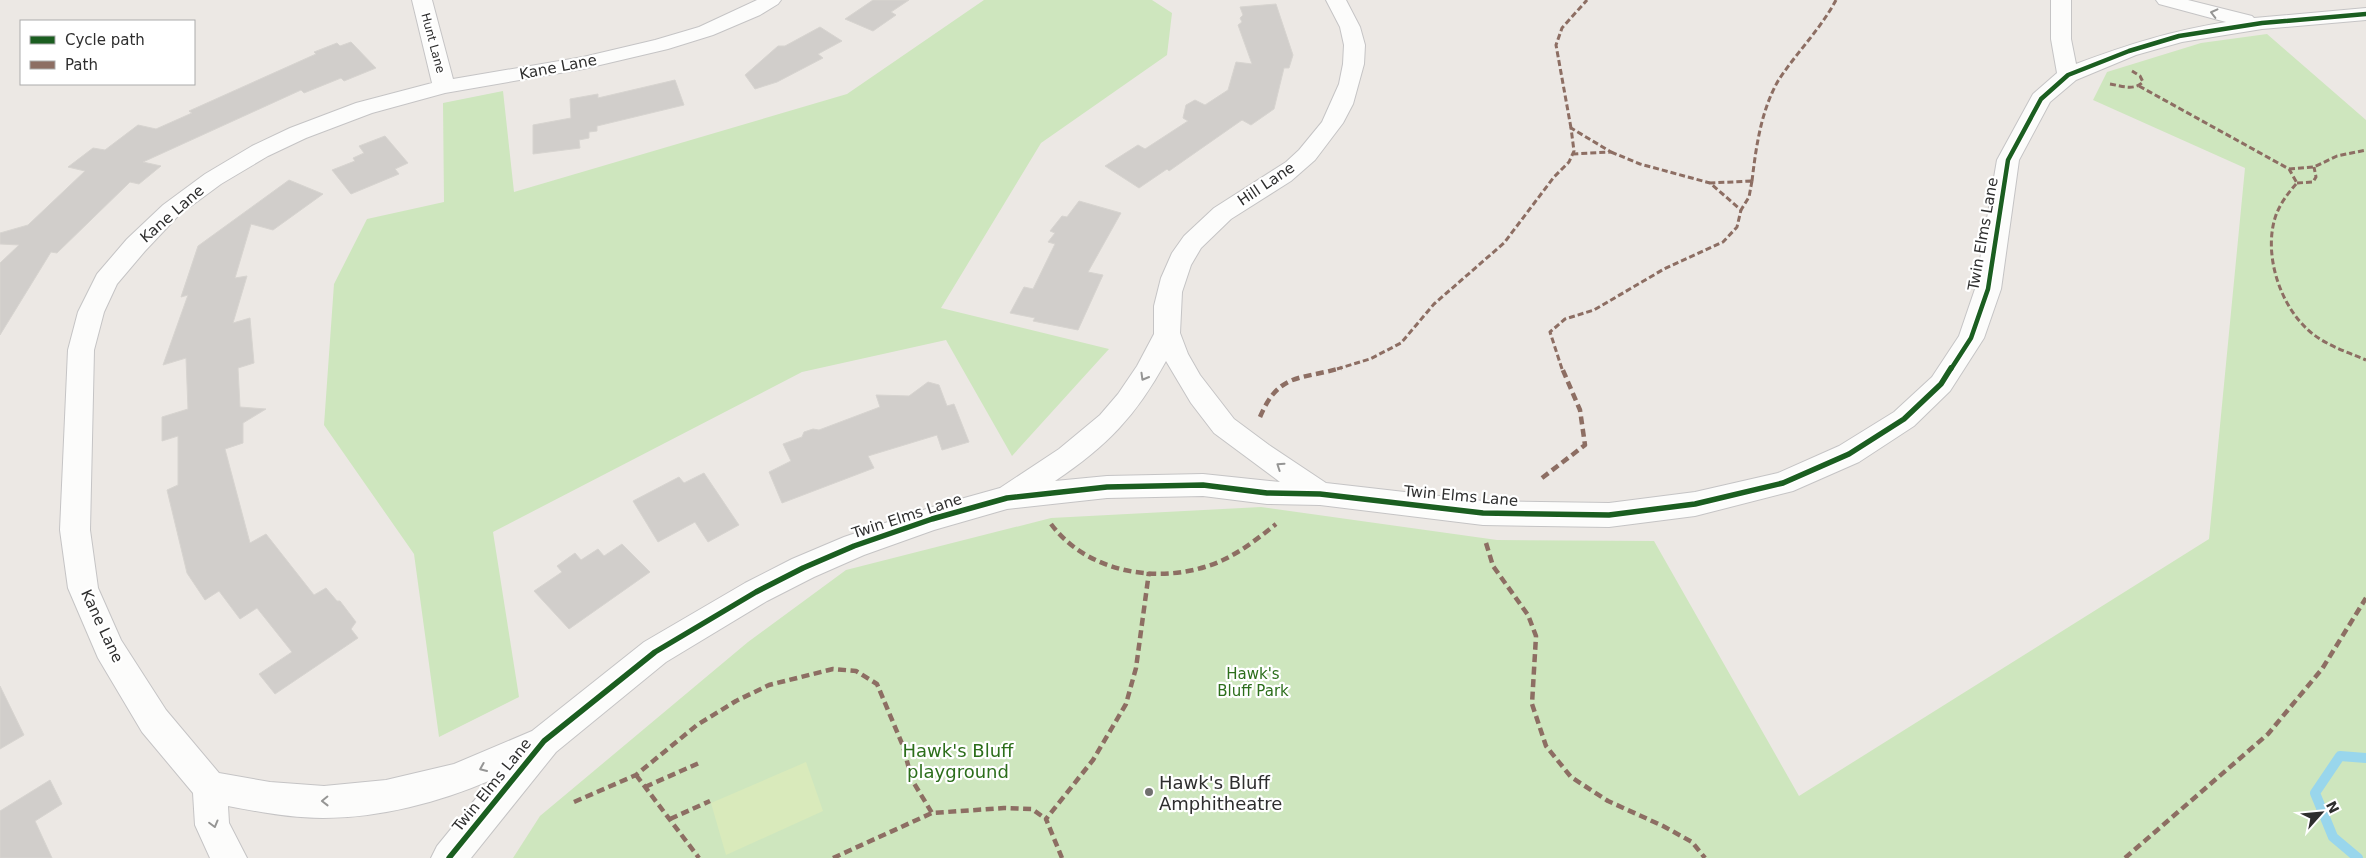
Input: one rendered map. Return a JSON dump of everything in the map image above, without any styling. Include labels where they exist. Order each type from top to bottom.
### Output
[{"type":"street","name":"Hunt Lane","points":[[422,0],[444,87]]},
{"type":"street","name":"Kane Lane","points":[[210,787],[154,721],[109,648],[83,588],[75,530],[81,350],[91,312],[106,280],[136,245],[171,210],[213,179],[260,151],[329,120],[401,97],[444,87],[644,50],[706,31],[753,11],[771,0]]},
{"type":"street","name":"Hill Lane","points":[[1167,334],[1168,302],[1176,269],[1201,232],[1245,198],[1295,166],[1315,145],[1336,118],[1350,88],[1354,58],[1351,28],[1336,0]]},
{"type":"street","points":[[2061,0],[2061,39],[2068,75]]},
{"type":"street","points":[[2166,0],[2219,15],[2262,22]]},
{"type":"street","name":"Twin Elms Lane","points":[[449,858],[544,742],[655,652],[756,592],[803,568],[854,546],[932,518],[1007,498],[1107,488],[1203,485],[1267,493],[1320,494],[1483,513],[1609,515],[1694,504],[1783,483],[1849,454],[1904,419],[1935,390],[1941,384],[1971,338],[1988,289],[2008,160],[2041,99],[2068,75],[2129,51],[2179,36],[2262,22],[2366,14]]},
{"type":"street","points":[[1167,334],[1191,383],[1224,425],[1265,457],[1320,494]]},
{"type":"street","points":[[1007,498],[1059,464],[1120,411],[1141,383],[1167,334]]},
{"type":"street","points":[[229,858],[212,825],[210,787],[270,798],[324,802],[386,796],[456,779],[544,742]]},
{"type":"green space","points":[[984,0],[1152,0],[1172,13],[1167,55],[1041,143],[941,308],[1109,349],[1012,456],[946,340],[802,372],[493,532],[519,697],[439,737],[414,554],[324,425],[334,284],[367,219],[444,202],[443,103],[503,91],[514,192],[847,94]]},
{"type":"green space","name":"Hawk's Bluff Park","points":[[2267,34],[2366,120],[2366,858],[513,858],[540,816],[748,642],[846,570],[1051,518],[1261,507],[1497,540],[1654,541],[1799,796],[2209,539],[2245,168],[2093,100],[2107,72],[2201,43]]},
{"type":"green space","points":[[806,762],[823,811],[726,855],[711,803]]},
{"type":"building","points":[[873,0],[909,0],[891,12],[896,15],[873,31],[845,19]]},
{"type":"building","points":[[1276,4],[1293,55],[1289,68],[1284,68],[1274,109],[1251,125],[1242,120],[1169,171],[1167,169],[1139,188],[1105,166],[1138,145],[1145,149],[1188,121],[1183,118],[1186,105],[1195,100],[1205,105],[1228,90],[1236,62],[1252,64],[1238,25],[1242,22],[1240,18],[1243,15],[1240,7]]},
{"type":"building","points":[[820,27],[842,41],[818,54],[823,58],[777,82],[755,89],[745,75],[778,46],[785,46]]},
{"type":"building","points":[[351,42],[376,68],[344,81],[341,78],[304,93],[301,90],[143,162],[161,166],[139,184],[130,182],[57,253],[51,252],[0,335],[0,263],[19,245],[0,244],[0,233],[28,225],[85,171],[68,167],[93,148],[105,150],[138,125],[156,129],[192,113],[189,111],[316,54],[314,52],[337,43],[340,46]]},
{"type":"building","points":[[675,80],[684,105],[597,126],[597,131],[589,132],[589,138],[579,140],[580,148],[533,154],[533,125],[571,118],[570,99],[598,94],[598,98]]},
{"type":"building","points":[[385,136],[408,163],[395,169],[399,174],[351,194],[332,170],[355,161],[353,158],[364,153],[359,146]]},
{"type":"building","points":[[289,180],[323,194],[273,230],[251,224],[235,278],[247,276],[233,323],[250,318],[254,363],[238,368],[240,407],[266,409],[243,423],[243,443],[225,449],[250,543],[266,534],[314,595],[326,588],[337,601],[340,601],[356,622],[351,629],[358,638],[275,694],[259,674],[292,652],[257,608],[240,619],[219,591],[205,600],[187,573],[167,490],[178,485],[178,436],[162,441],[162,417],[188,409],[186,358],[163,365],[188,295],[181,297],[198,246]]},
{"type":"building","points":[[1079,201],[1121,213],[1088,272],[1103,275],[1078,330],[1033,321],[1035,318],[1010,313],[1024,287],[1033,289],[1055,244],[1048,242],[1055,233],[1050,231],[1062,216],[1067,217]]},
{"type":"building","points":[[928,382],[939,385],[947,406],[954,404],[969,442],[942,450],[937,435],[868,456],[874,468],[782,503],[769,472],[791,461],[783,444],[802,437],[804,432],[813,429],[819,430],[880,407],[876,395],[909,396]]},
{"type":"building","points":[[704,473],[739,525],[708,542],[695,522],[658,542],[633,501],[679,477],[684,483]]},
{"type":"building","points":[[622,544],[650,572],[569,629],[534,591],[562,572],[557,566],[575,553],[581,560],[598,549],[604,556]]},
{"type":"building","points":[[0,686],[24,735],[0,749]]},
{"type":"building","points":[[50,780],[62,804],[35,821],[52,858],[0,858],[0,811]]},
{"type":"waterway","points":[[2358,858],[2333,837],[2315,793],[2340,756],[2366,758]]},
{"type":"marked path","points":[[1571,128],[1556,45],[1562,28],[1587,0]]},
{"type":"marked path","points":[[1752,181],[1762,122],[1772,95],[1787,69],[1819,27],[1836,0]]},
{"type":"marked path","points":[[2110,84],[2131,88],[2139,86],[2143,82],[2140,76],[2132,71]]},
{"type":"marked path","points":[[2139,86],[2289,169],[2297,183],[2276,214],[2272,238],[2274,267],[2283,294],[2297,318],[2313,334],[2334,347],[2366,360]]},
{"type":"marked path","points":[[1260,417],[1267,400],[1278,387],[1298,378],[1370,359],[1401,343],[1434,304],[1504,243],[1554,177],[1569,162],[1574,151],[1571,128],[1611,152],[1573,154]]},
{"type":"marked path","points":[[2289,169],[2314,167],[2337,156],[2366,150]]},
{"type":"marked path","points":[[1611,152],[1640,164],[1710,183],[1741,210],[1749,197],[1752,181],[1710,183]]},
{"type":"marked path","points":[[2297,183],[2313,182],[2316,177],[2314,167]]},
{"type":"marked path","points":[[1542,478],[1585,445],[1584,425],[1580,410],[1556,355],[1550,332],[1565,319],[1594,310],[1664,269],[1723,242],[1737,227],[1741,210]]},
{"type":"marked path","points":[[1051,524],[1070,546],[1095,561],[1121,569],[1151,573],[1180,572],[1208,566],[1244,548],[1276,524]]},
{"type":"marked path","points":[[1486,543],[1493,566],[1528,615],[1536,636],[1532,704],[1546,746],[1571,777],[1608,801],[1663,826],[1692,842],[1705,858]]},
{"type":"marked path","points":[[1062,858],[1046,819],[1093,760],[1126,704],[1136,668],[1149,572]]},
{"type":"marked path","points":[[2125,858],[2268,734],[2322,669],[2366,598]]},
{"type":"marked path","points":[[574,802],[636,775],[697,725],[736,701],[769,685],[833,669],[856,671],[877,684],[903,746],[912,780],[932,813],[1004,808],[1032,809],[1046,819]]},
{"type":"marked path","points":[[645,787],[699,763]]},
{"type":"marked path","points":[[636,775],[699,858]]},
{"type":"marked path","points":[[670,819],[710,801]]},
{"type":"marked path","points":[[833,858],[932,813]]},
{"type":"cycle path","points":[[449,858],[544,741],[655,652],[756,592],[803,568],[854,546],[932,519],[1007,498],[1107,487],[1203,485],[1267,493],[1320,494],[1483,513],[1609,515],[1695,504],[1783,483],[1849,454],[1904,419],[1941,384],[1971,338],[1988,289],[2008,160],[2041,99],[2068,75],[2129,51],[2179,36],[2262,23],[2366,14]]},
{"type":"place","name":"Hawk's Bluff Amphitheatre","points":[[1149,792]]},
{"type":"park label","name":"Hawk's Bluff playground","points":[[958,760]]}]
